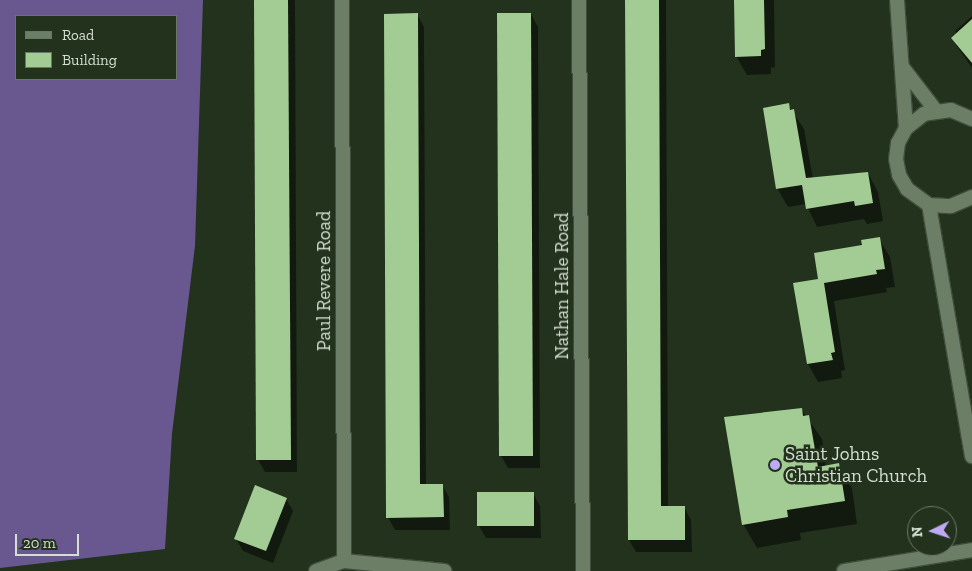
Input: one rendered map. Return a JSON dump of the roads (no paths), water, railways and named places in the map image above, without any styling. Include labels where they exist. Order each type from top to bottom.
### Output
[{"type":"street","name":"Paul Revere Road","points":[[342,0],[344,561]]},
{"type":"street","name":"Nathan Hale Road","points":[[579,0],[583,571]]},
{"type":"street","points":[[897,0],[906,128]]},
{"type":"street","points":[[903,68],[936,110]]},
{"type":"street","points":[[972,120],[951,110],[936,110],[915,120],[906,128],[898,143],[896,159],[899,175],[907,189],[929,205],[951,206],[972,197]]},
{"type":"street","points":[[929,205],[972,456]]},
{"type":"street","points":[[844,571],[972,550]]},
{"type":"street","points":[[316,571],[344,561],[445,571]]},
{"type":"place","name":"Saint Johns Christian Church","points":[[775,465]]}]
